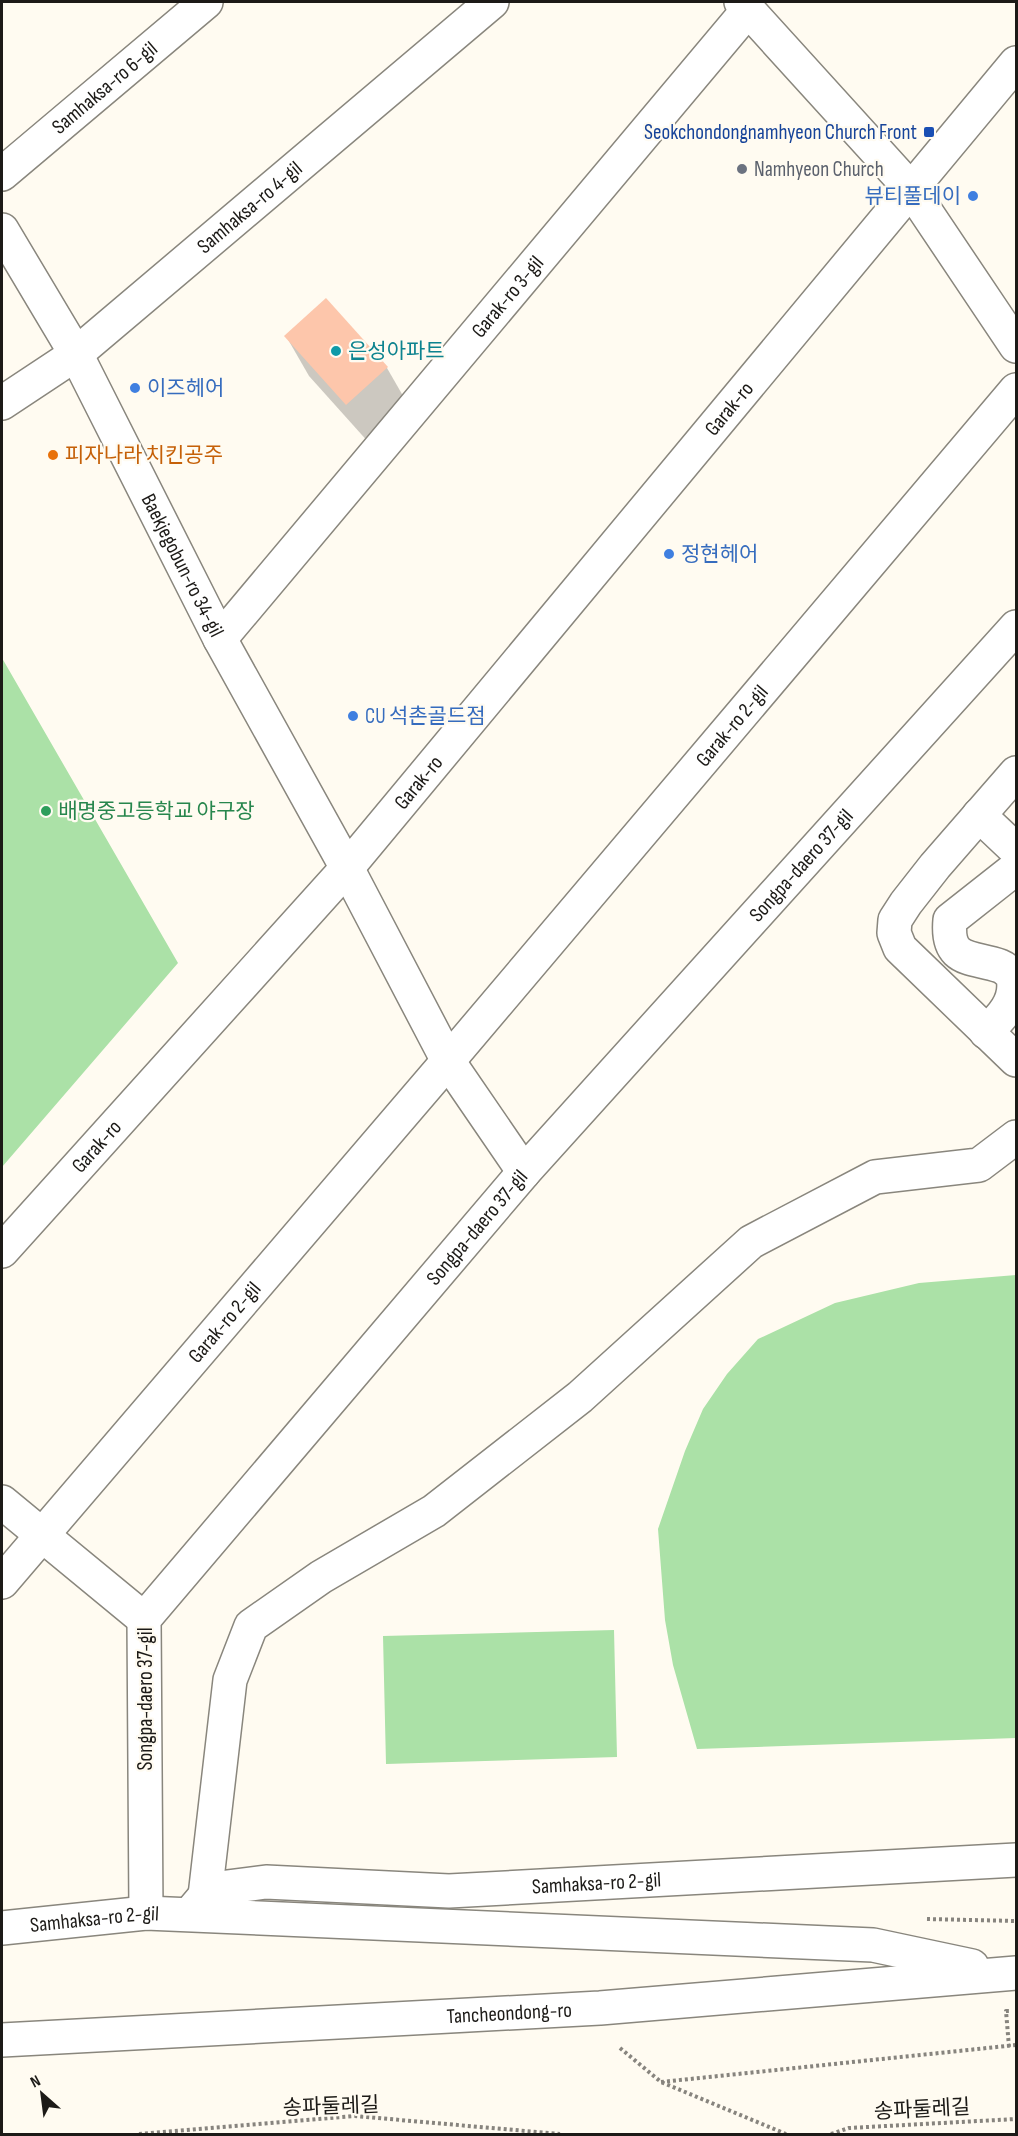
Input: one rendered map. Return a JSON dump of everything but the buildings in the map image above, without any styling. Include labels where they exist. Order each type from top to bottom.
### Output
[{"type":"street","name":"Samhaksa-ro 6-gil","points":[[2,174],[206,2]]},
{"type":"street","name":"Samhaksa-ro 4-gil","points":[[2,403],[76,354],[492,2]]},
{"type":"street","name":"Garak-ro 3-gil","points":[[220,639],[745,6],[910,188]]},
{"type":"street","name":"Garak-ro","points":[[2,1251],[347,868],[910,188],[1017,63]]},
{"type":"street","points":[[910,188],[1017,346]]},
{"type":"street","name":"Baekjegobun-ro 34-gil","points":[[2,230],[76,354],[220,639],[347,868]]},
{"type":"street","name":"Garak-ro 2-gil","points":[[2,1582],[1017,390]]},
{"type":"street","name":"Songpa-daero 37-gil","points":[[146,1913],[144,1619],[524,1172],[1017,627]]},
{"type":"street","points":[[1013,783],[979,815],[906,903],[895,920],[894,933],[900,948],[1017,1060]]},
{"type":"street","points":[[979,815],[1017,850]]},
{"type":"street","points":[[347,868],[448,1061],[524,1172]]},
{"type":"street","points":[[986,1032],[1005,1014],[1014,999],[1016,986],[1011,974],[1002,966],[966,959],[956,950],[949,934],[950,920],[1017,868]]},
{"type":"street","points":[[197,1905],[230,1680],[251,1626],[321,1577],[434,1511],[580,1397],[751,1242],[875,1177],[979,1165],[1017,1137]]},
{"type":"street","points":[[2,1502],[144,1619]]},
{"type":"street","name":"Samhaksa-ro 2-gil","points":[[197,1905],[228,1887],[266,1882],[449,1890],[1017,1860]]},
{"type":"street","name":"Samhaksa-ro 2-gil","points":[[2,1928],[146,1913],[197,1905],[873,1945],[1011,1973]]},
{"type":"street","name":"Tancheondong-ro","points":[[2,2040],[600,2008],[1011,1973]]},
{"type":"path","points":[[1006,2011],[1009,2047]]},
{"type":"path","points":[[661,2082],[1017,2045]]},
{"type":"path","points":[[620,2048],[661,2082],[786,2134]]},
{"type":"path","name":"송파둘레길","points":[[139,2134],[355,2116],[560,2134]]},
{"type":"path","name":"송파둘레길","points":[[831,2134],[849,2128],[1017,2119]]},
{"type":"green space","name":"배명중고등학교 야구장","points":[[2,658],[178,963],[2,1167]]},
{"type":"green space","points":[[1016,1275],[1016,1738],[697,1749],[673,1665],[665,1620],[658,1529],[685,1451],[703,1409],[727,1374],[758,1339],[835,1303],[919,1283]]},
{"type":"green space","points":[[614,1630],[617,1757],[386,1764],[383,1636]]},
{"type":"place","name":"Seokchondongnamhyeon Church Front","points":[[929,132]]},
{"type":"place","name":"Namhyeon Church","points":[[742,169]]},
{"type":"place","name":"뷰티풀데이","points":[[973,196]]},
{"type":"place","name":"은성아파트","points":[[336,351]]},
{"type":"place","name":"이즈헤어","points":[[135,388]]},
{"type":"place","name":"피자나라 치킨공주","points":[[53,455]]},
{"type":"place","name":"정현헤어","points":[[669,554]]},
{"type":"place","name":"CU 석촌골드점","points":[[353,716]]},
{"type":"place","name":"배명중고등학교 야구장","points":[[46,811]]}]
